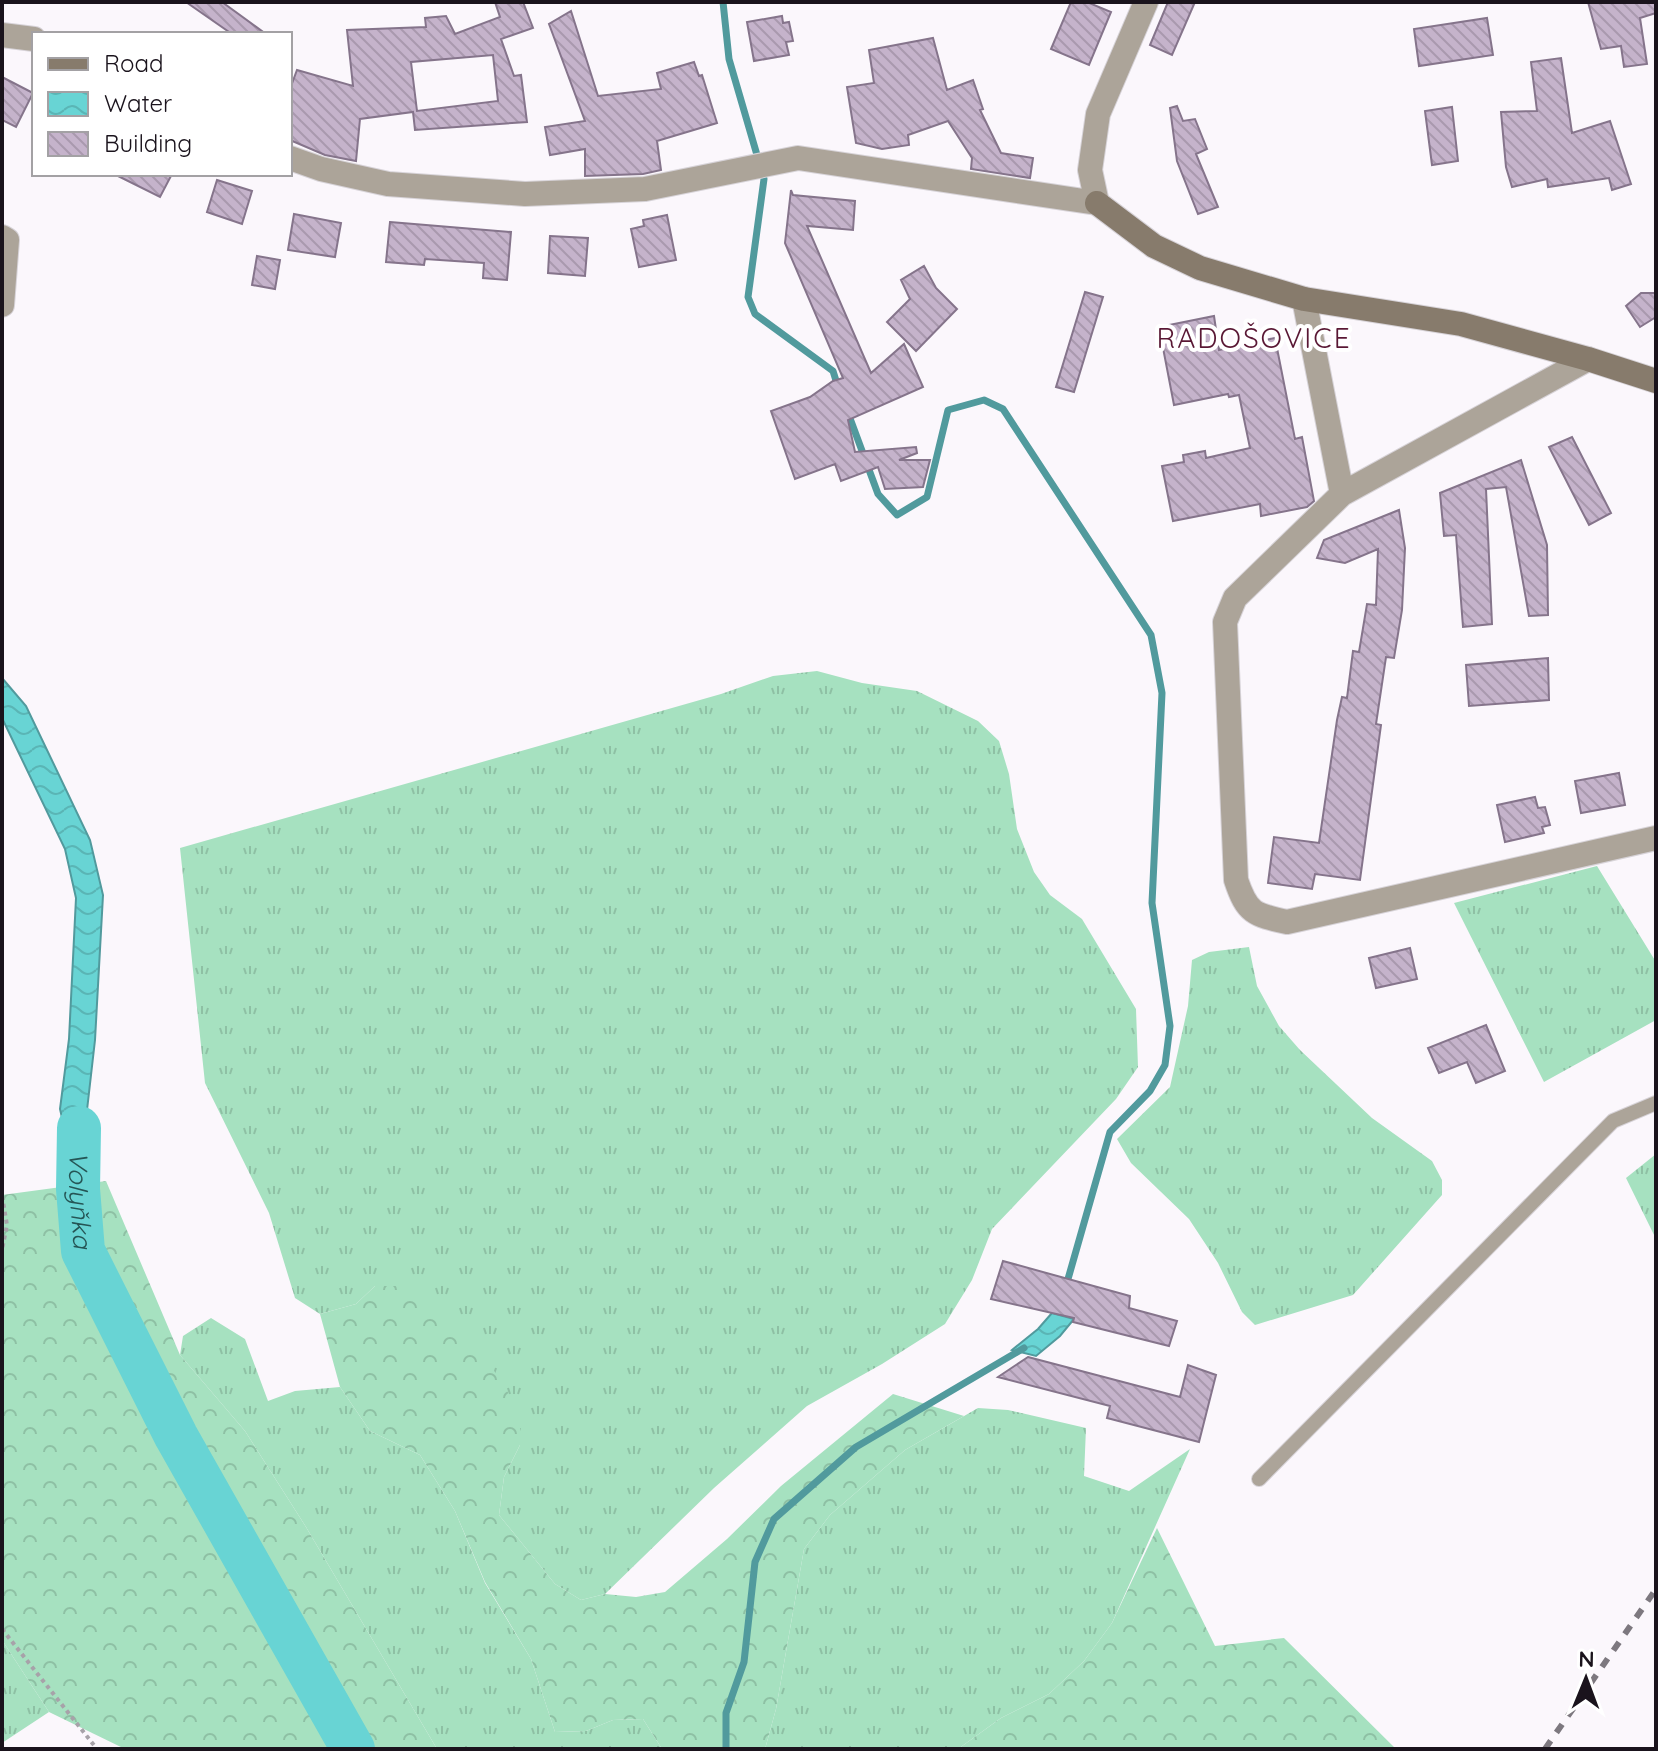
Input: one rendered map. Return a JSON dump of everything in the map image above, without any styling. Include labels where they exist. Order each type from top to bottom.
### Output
[{"type":"street","points":[[1097,203],[1090,170],[1098,114],[1146,2]]},
{"type":"street","points":[[2,35],[32,39]]},
{"type":"street","points":[[292,159],[321,169],[388,184],[525,194],[645,189],[798,158],[1097,203],[1154,246],[1189,263],[1304,299],[1461,324],[1656,381]]},
{"type":"street","points":[[2,237],[7,240],[2,305]]},
{"type":"street","points":[[1304,299],[1342,494]]},
{"type":"street","points":[[1588,359],[1342,494],[1235,598],[1225,622],[1236,880],[1244,903],[1259,916],[1287,922],[1656,838]]},
{"type":"lane","points":[[1259,1479],[1613,1121],[1656,1103]]},
{"type":"path","points":[[2,1196],[7,1225],[2,1250]]},
{"type":"path","points":[[2,1629],[97,1749]]},
{"type":"green space","points":[[817,671],[862,683],[917,691],[978,721],[999,741],[1009,774],[1017,829],[1034,872],[1050,895],[1082,919],[1136,1009],[1138,1067],[1116,1099],[992,1229],[972,1280],[945,1324],[807,1406],[714,1488],[605,1594],[581,1600],[555,1584],[499,1515],[504,1477],[520,1445],[375,1286],[356,1304],[320,1314],[295,1298],[269,1213],[205,1083],[180,848],[721,694],[773,676]]},
{"type":"green space","points":[[1597,866],[1656,962],[1656,1020],[1544,1082],[1454,903]]},
{"type":"green space","points":[[1249,947],[1257,986],[1279,1026],[1372,1118],[1432,1161],[1442,1180],[1442,1195],[1353,1295],[1255,1325],[1242,1312],[1218,1263],[1189,1219],[1131,1163],[1117,1139],[1170,1087],[1188,1006],[1192,960],[1209,952]]},
{"type":"green space","points":[[1656,1154],[1656,1239],[1626,1178]]},
{"type":"green space","points":[[106,1181],[180,1355],[245,1431],[306,1527],[437,1749],[125,1749],[49,1712],[2,1640],[2,1195]]},
{"type":"green space","points":[[375,1286],[412,1286],[473,1338],[520,1411],[520,1445],[504,1477],[499,1515],[555,1584],[581,1600],[605,1594],[636,1597],[665,1592],[727,1539],[781,1486],[893,1394],[964,1416],[905,1450],[830,1515],[804,1549],[776,1709],[765,1749],[662,1749],[643,1719],[613,1720],[586,1731],[555,1732],[531,1659],[485,1582],[455,1511],[420,1455],[370,1431],[340,1387],[320,1314],[356,1304]]},
{"type":"green space","points":[[211,1318],[245,1339],[268,1401],[295,1391],[340,1387],[370,1431],[420,1455],[455,1511],[485,1583],[531,1659],[555,1732],[586,1731],[613,1720],[643,1719],[662,1749],[437,1749],[306,1527],[245,1431],[180,1355],[183,1336]]},
{"type":"green space","points":[[978,1408],[1008,1410],[1086,1428],[1084,1476],[1129,1491],[1190,1449],[1112,1623],[1084,1661],[1049,1694],[1001,1718],[958,1749],[765,1749],[776,1709],[804,1549],[830,1515],[905,1450]]},
{"type":"green space","points":[[1157,1528],[1215,1646],[1284,1638],[1396,1749],[958,1749],[1001,1718],[1049,1694],[1084,1661],[1112,1623]]},
{"type":"green space","points":[[2,1640],[49,1712],[2,1743]]},
{"type":"water","points":[[2,678],[26,706],[90,840],[103,895],[95,1040],[78,1189],[60,1109],[69,1039],[76,898],[65,849],[2,718]]},
{"type":"water","points":[[1052,1313],[1074,1319],[1060,1336],[1036,1356],[1012,1350],[1038,1329]]},
{"type":"building","points":[[186,2],[222,2],[263,32],[229,32]]},
{"type":"building","points":[[495,2],[523,2],[533,28],[501,39],[514,76],[521,75],[527,122],[415,130],[413,112],[360,119],[356,161],[325,155],[292,141],[292,84],[297,70],[353,86],[347,30],[426,27],[425,18],[446,16],[455,34],[500,17]],"holes":[[[493,55],[498,101],[417,111],[411,62]]]},
{"type":"building","points":[[1071,2],[1087,2],[1111,12],[1089,65],[1051,49]]},
{"type":"building","points":[[1168,2],[1195,2],[1172,55],[1150,45]]},
{"type":"building","points":[[1588,2],[1656,2],[1656,13],[1640,18],[1647,64],[1624,67],[1621,46],[1601,49]]},
{"type":"building","points":[[571,11],[598,96],[661,89],[657,73],[694,62],[699,76],[702,75],[717,123],[657,141],[661,170],[643,174],[585,176],[585,149],[550,155],[545,127],[585,121],[549,24]]},
{"type":"building","points":[[782,16],[783,23],[789,22],[793,41],[786,42],[789,55],[754,61],[747,22]]},
{"type":"building","points":[[1487,18],[1493,55],[1419,66],[1414,29]]},
{"type":"building","points":[[933,38],[947,90],[973,80],[983,109],[980,110],[1001,153],[1033,158],[1030,178],[971,169],[972,158],[948,121],[908,135],[909,145],[882,149],[856,143],[847,87],[874,83],[869,50]]},
{"type":"building","points":[[1561,58],[1572,133],[1610,121],[1631,184],[1612,190],[1609,178],[1548,187],[1547,179],[1512,187],[1506,167],[1501,112],[1537,111],[1531,62]]},
{"type":"building","points":[[2,77],[32,95],[16,127],[2,120]]},
{"type":"building","points":[[1177,106],[1183,121],[1195,119],[1207,149],[1196,154],[1218,207],[1198,214],[1177,161],[1170,108]]},
{"type":"building","points":[[1452,107],[1458,161],[1432,165],[1425,111]]},
{"type":"building","points":[[118,176],[171,176],[160,197]]},
{"type":"building","points":[[217,180],[252,191],[242,224],[207,212]]},
{"type":"building","points":[[791,190],[793,195],[855,201],[853,230],[807,226],[871,373],[904,344],[923,387],[848,420],[855,452],[916,447],[917,453],[899,460],[930,460],[923,487],[885,489],[878,467],[841,481],[835,464],[795,479],[771,411],[810,397],[843,378],[785,243]]},
{"type":"building","points":[[294,214],[341,223],[335,257],[288,250]]},
{"type":"building","points":[[667,215],[676,260],[639,267],[631,229],[644,226],[643,220]]},
{"type":"building","points":[[390,222],[511,232],[507,280],[483,278],[484,263],[425,259],[424,265],[386,262]]},
{"type":"building","points":[[550,236],[588,238],[585,276],[548,273]]},
{"type":"building","points":[[257,256],[280,260],[275,289],[252,285]]},
{"type":"building","points":[[924,266],[936,288],[957,309],[916,351],[887,322],[910,299],[901,280]]},
{"type":"building","points":[[1085,292],[1103,297],[1074,392],[1056,387]]},
{"type":"building","points":[[1641,293],[1656,293],[1656,317],[1640,327],[1626,306]]},
{"type":"building","points":[[1214,316],[1219,350],[1275,338],[1295,439],[1302,437],[1314,501],[1307,507],[1261,516],[1260,504],[1173,521],[1162,466],[1184,462],[1183,455],[1205,451],[1206,458],[1250,448],[1239,395],[1229,397],[1228,394],[1174,405],[1159,327]]},
{"type":"building","points":[[1572,437],[1611,513],[1589,525],[1549,447]]},
{"type":"building","points":[[1521,460],[1547,545],[1548,615],[1529,616],[1506,487],[1486,489],[1492,624],[1463,627],[1456,535],[1444,536],[1440,493]]},
{"type":"building","points":[[1399,510],[1405,548],[1402,610],[1394,658],[1386,657],[1376,724],[1381,725],[1360,880],[1315,874],[1312,889],[1268,883],[1274,837],[1319,843],[1337,720],[1342,697],[1347,698],[1353,651],[1359,652],[1367,604],[1376,605],[1378,549],[1345,563],[1317,558],[1324,540]]},
{"type":"building","points":[[1548,658],[1549,700],[1469,706],[1466,665]]},
{"type":"building","points":[[1619,773],[1625,805],[1581,813],[1575,781]]},
{"type":"building","points":[[1535,797],[1538,808],[1545,807],[1550,825],[1542,827],[1544,833],[1505,842],[1497,805]]},
{"type":"building","points":[[1410,948],[1417,979],[1376,988],[1369,958]]},
{"type":"building","points":[[1486,1025],[1505,1071],[1476,1083],[1467,1062],[1439,1073],[1428,1048]]},
{"type":"building","points":[[1003,1261],[1130,1296],[1129,1308],[1177,1321],[1169,1346],[1073,1322],[1074,1318],[991,1299]]},
{"type":"building","points":[[1028,1357],[1180,1397],[1188,1365],[1216,1375],[1199,1442],[1107,1418],[1110,1406],[998,1377]]},
{"type":"waterway","points":[[723,2],[729,59],[764,179],[748,297],[755,314],[833,371],[838,387]]},
{"type":"waterway","points":[[848,413],[878,494],[897,515],[927,497],[948,410],[984,400],[1003,409],[1151,635],[1162,693],[1152,903],[1170,1026],[1165,1065],[1150,1091],[1110,1132],[1066,1286]]},
{"type":"waterway","name":"Volyňka","points":[[79,1128],[78,1189],[83,1251],[176,1436],[353,1749]]},
{"type":"waterway","points":[[726,1749],[726,1713],[744,1662],[755,1562],[774,1519],[856,1447],[1024,1348]]},
{"type":"railway","points":[[1545,1749],[1656,1589]]},
{"type":"district","name":"RADOŠOVICE","points":[[1254,338]]}]
